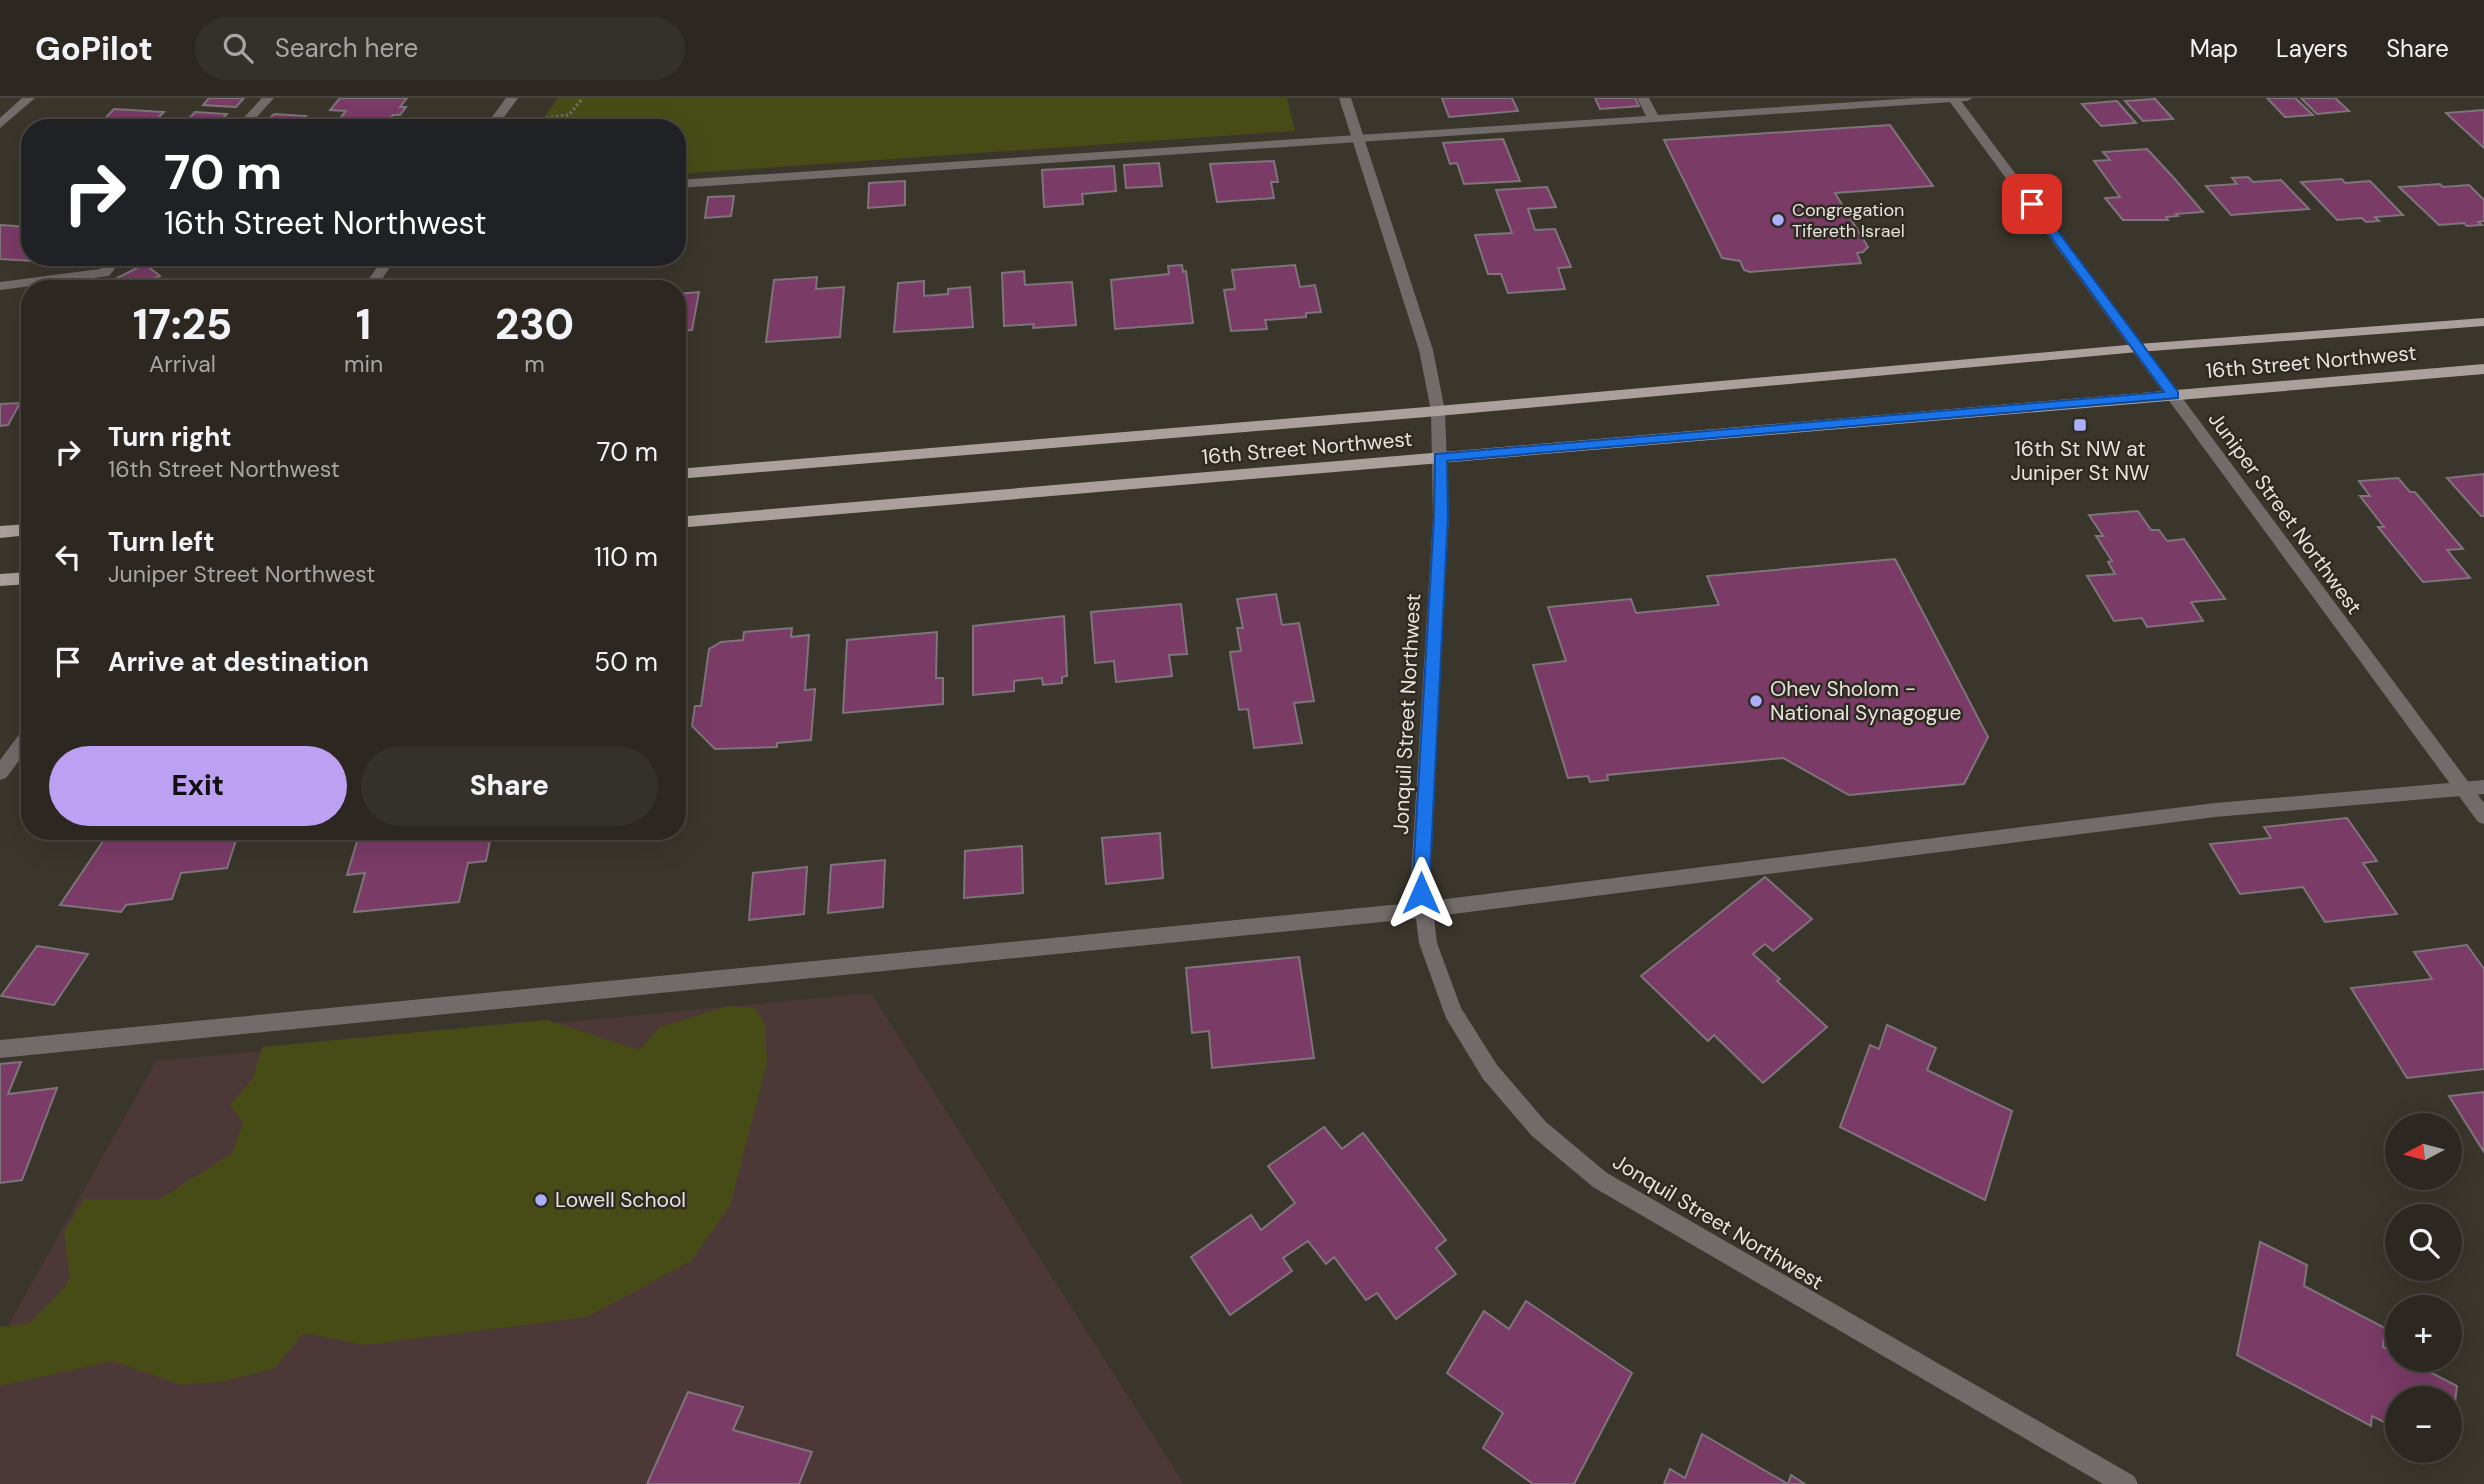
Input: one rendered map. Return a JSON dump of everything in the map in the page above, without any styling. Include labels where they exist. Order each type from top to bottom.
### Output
[{"type":"main road","name":"16th Street Northwest","points":[[686,473],[1438,411],[2138,348],[2484,321]]},
{"type":"main road","name":"16th Street Northwest","points":[[686,522],[2484,369]]},
{"type":"main road","points":[[0,532],[21,530]]},
{"type":"main road","points":[[0,580],[21,579]]},
{"type":"street","points":[[0,124],[29,98]]},
{"type":"street","points":[[248,119],[268,98]]},
{"type":"street","points":[[497,119],[512,98]]},
{"type":"street","name":"Jonquil Street Northwest","points":[[1345,98],[1426,350],[1438,411],[1441,517],[1420,877],[1422,910],[1439,977],[1464,1032],[1505,1091],[1559,1147],[1623,1196],[2126,1484]]},
{"type":"street","points":[[1643,98],[1654,119]]},
{"type":"street","name":"Juniper Street Northwest","points":[[1953,98],[2484,817]]},
{"type":"street","points":[[686,183],[1967,98]]},
{"type":"street","points":[[45,280],[104,272],[110,266]]},
{"type":"street","points":[[0,286],[21,283]]},
{"type":"street","points":[[0,773],[21,745]]},
{"type":"street","points":[[0,1049],[1422,910],[2215,810],[2484,787]]},
{"type":"path","points":[[533,119],[553,119],[569,115],[583,98]]},
{"type":"shaded area","name":"Lowell School","points":[[871,993],[1184,1484],[0,1484],[0,1340],[156,1061]]},
{"type":"green space","points":[[558,98],[1287,98],[1295,131],[686,173],[686,119],[543,119]]},
{"type":"green space","points":[[728,1006],[755,1008],[765,1025],[767,1063],[730,1206],[691,1261],[587,1317],[365,1345],[303,1333],[275,1368],[226,1381],[182,1385],[112,1361],[0,1386],[0,1327],[30,1323],[65,1287],[70,1278],[64,1232],[84,1199],[160,1199],[232,1153],[243,1123],[230,1105],[253,1078],[262,1047],[547,1020],[639,1050],[660,1027]]},
{"type":"building","points":[[209,98],[244,98],[236,107],[203,105]]},
{"type":"building","points":[[340,98],[407,98],[400,107],[406,107],[400,115],[393,115],[390,119],[339,119],[346,111],[330,110]]},
{"type":"building","points":[[1442,98],[1512,98],[1518,111],[1449,117]]},
{"type":"building","points":[[1595,98],[1635,98],[1639,106],[1600,109]]},
{"type":"building","points":[[2267,98],[2295,98],[2313,115],[2285,117]]},
{"type":"building","points":[[2301,98],[2335,98],[2349,111],[2317,114]]},
{"type":"building","points":[[2155,99],[2173,119],[2143,121],[2125,101]]},
{"type":"building","points":[[2117,101],[2136,123],[2101,126],[2082,104]]},
{"type":"building","points":[[114,109],[164,112],[157,119],[105,119]]},
{"type":"building","points":[[2484,110],[2484,148],[2446,113]]},
{"type":"building","points":[[195,112],[227,114],[222,119],[188,119]]},
{"type":"building","points":[[274,114],[306,116],[303,119],[269,119]]},
{"type":"building","name":"Congregation Tifereth Israel","points":[[1890,125],[1933,186],[1835,193],[1868,247],[1857,253],[1861,263],[1750,272],[1744,270],[1740,261],[1722,258],[1664,140]]},
{"type":"building","points":[[1503,139],[1520,181],[1464,184],[1457,163],[1450,164],[1443,143]]},
{"type":"building","points":[[2147,149],[2203,212],[2176,214],[2178,216],[2166,217],[2168,220],[2123,220],[2105,198],[2120,197],[2094,161],[2110,160],[2103,152]]},
{"type":"building","points":[[1274,161],[1278,182],[1271,182],[1274,198],[1217,202],[1210,164]]},
{"type":"building","points":[[1159,163],[1162,186],[1126,188],[1124,165]]},
{"type":"building","points":[[1114,166],[1116,191],[1082,194],[1083,204],[1044,207],[1042,170]]},
{"type":"building","points":[[2248,177],[2253,182],[2281,180],[2309,209],[2231,215],[2206,186],[2237,184],[2232,178]]},
{"type":"building","points":[[2342,179],[2345,183],[2370,181],[2403,215],[2375,217],[2379,221],[2366,222],[2362,218],[2337,220],[2301,182]]},
{"type":"building","points":[[905,181],[905,205],[868,208],[869,183]]},
{"type":"building","points":[[2440,184],[2443,187],[2469,185],[2484,200],[2484,221],[2478,222],[2482,225],[2439,225],[2399,187]]},
{"type":"building","points":[[1547,187],[1556,207],[1528,209],[1535,230],[1555,229],[1571,267],[1558,268],[1565,289],[1508,293],[1501,274],[1488,274],[1475,235],[1512,233],[1496,190]]},
{"type":"building","points":[[734,196],[731,216],[705,218],[708,197]]},
{"type":"building","points":[[0,225],[21,226],[21,260],[0,259]]},
{"type":"building","points":[[1182,265],[1183,272],[1186,271],[1193,323],[1115,329],[1111,280],[1169,274],[1168,266]]},
{"type":"building","points":[[1295,265],[1300,287],[1315,285],[1321,312],[1306,313],[1306,317],[1265,320],[1267,329],[1231,331],[1224,290],[1235,289],[1232,270]]},
{"type":"building","points":[[141,266],[148,266],[160,276],[152,280],[113,280]]},
{"type":"building","points":[[1024,271],[1025,285],[1072,282],[1076,325],[1033,328],[1034,324],[1004,326],[1002,273]]},
{"type":"building","points":[[817,277],[816,289],[844,287],[840,337],[766,342],[774,280]]},
{"type":"building","points":[[924,281],[924,296],[948,294],[948,289],[970,287],[973,327],[894,332],[898,283]]},
{"type":"building","points":[[699,292],[692,330],[686,330],[686,293]]},
{"type":"building","points":[[20,403],[8,425],[0,426],[0,404]]},
{"type":"building","points":[[2484,474],[2484,516],[2481,516],[2447,478]]},
{"type":"building","points":[[2398,478],[2410,492],[2415,492],[2463,549],[2447,550],[2470,578],[2423,582],[2378,527],[2384,527],[2360,496],[2370,496],[2359,481]]},
{"type":"building","points":[[2138,511],[2151,530],[2159,530],[2167,541],[2184,539],[2225,599],[2191,602],[2203,621],[2147,627],[2142,618],[2114,621],[2087,576],[2115,574],[2108,562],[2112,561],[2096,536],[2103,536],[2089,515]]},
{"type":"building","name":"Ohev Sholom - National Synagogue","points":[[1895,559],[1988,737],[1964,784],[1849,795],[1783,758],[1607,775],[1608,780],[1590,782],[1588,776],[1568,778],[1533,665],[1566,661],[1548,607],[1631,599],[1636,613],[1719,605],[1707,576]]},
{"type":"building","points":[[1276,594],[1282,625],[1299,623],[1314,701],[1294,703],[1302,743],[1254,748],[1248,709],[1239,710],[1230,652],[1241,651],[1237,628],[1243,628],[1237,599]]},
{"type":"building","points":[[1181,604],[1187,654],[1169,655],[1172,676],[1116,682],[1114,661],[1095,663],[1091,612]]},
{"type":"building","points":[[1064,616],[1067,676],[1062,677],[1062,683],[1043,685],[1042,678],[1014,681],[1014,691],[973,695],[973,626]]},
{"type":"building","points":[[792,628],[791,637],[809,635],[805,690],[815,689],[811,740],[777,743],[777,747],[715,749],[692,726],[695,706],[701,706],[709,649],[721,642],[743,640],[744,632]]},
{"type":"building","points":[[937,632],[936,678],[943,678],[943,704],[843,713],[847,640]]},
{"type":"building","points":[[2347,818],[2377,861],[2363,863],[2397,914],[2325,922],[2303,887],[2240,894],[2210,844],[2271,838],[2264,827]]},
{"type":"building","points":[[1160,833],[1163,878],[1106,884],[1102,838]]},
{"type":"building","points":[[104,840],[236,840],[227,868],[181,873],[172,899],[126,905],[121,912],[60,905]]},
{"type":"building","points":[[357,840],[490,840],[486,861],[468,863],[459,902],[354,912],[365,873],[347,875]]},
{"type":"building","points":[[1022,846],[1023,893],[964,898],[965,851]]},
{"type":"building","points":[[885,860],[883,907],[828,913],[831,865]]},
{"type":"building","points":[[807,867],[804,914],[749,920],[753,873]]},
{"type":"building","points":[[1765,877],[1812,919],[1773,951],[1765,944],[1753,954],[1780,979],[1777,981],[1827,1027],[1763,1083],[1714,1035],[1708,1041],[1641,976]]},
{"type":"building","points":[[2467,945],[2484,969],[2484,1069],[2407,1078],[2351,988],[2432,979],[2414,952]]},
{"type":"building","points":[[37,946],[88,954],[54,1005],[1,996]]},
{"type":"building","points":[[1299,957],[1314,1058],[1212,1068],[1209,1031],[1192,1033],[1186,968]]},
{"type":"building","points":[[1887,1025],[1936,1048],[1927,1070],[2012,1111],[1985,1200],[1840,1127],[1870,1045],[1879,1049]]},
{"type":"building","points":[[21,1062],[8,1094],[57,1088],[22,1180],[0,1183],[0,1064]]},
{"type":"building","points":[[2484,1092],[2484,1152],[2462,1113],[2449,1096]]},
{"type":"building","points":[[1324,1127],[1342,1149],[1363,1133],[1446,1240],[1436,1248],[1456,1274],[1396,1319],[1377,1293],[1366,1300],[1334,1257],[1326,1264],[1308,1241],[1283,1258],[1292,1271],[1230,1315],[1191,1257],[1251,1215],[1261,1230],[1295,1203],[1268,1166]]},
{"type":"building","points":[[2260,1242],[2307,1265],[2304,1286],[2385,1328],[2385,1372],[2430,1372],[2457,1386],[2385,1386],[2385,1422],[2372,1416],[2371,1426],[2237,1355]]},
{"type":"building","points":[[1526,1301],[1632,1373],[1574,1484],[1533,1484],[1483,1448],[1503,1413],[1447,1373],[1484,1311],[1509,1329]]},
{"type":"building","points":[[688,1392],[743,1407],[733,1430],[812,1452],[799,1484],[647,1484]]},
{"type":"building","points":[[1702,1434],[1788,1484],[1664,1484],[1670,1469],[1685,1478]]},
{"type":"building","points":[[1791,1475],[1805,1484],[1788,1484]]},
{"type":"place","name":"Congregation Tifereth Israel","points":[[1778,220]]},
{"type":"place","name":"16th St NW at Juniper St NW","points":[[2080,425]]},
{"type":"place","name":"Ohev Sholom - National Synagogue","points":[[1756,701]]},
{"type":"place","name":"Lowell School","points":[[541,1200]]},
{"type":"route","points":[[1421,893],[1441,517],[1440,457],[2173,395],[2032,204]]}]
